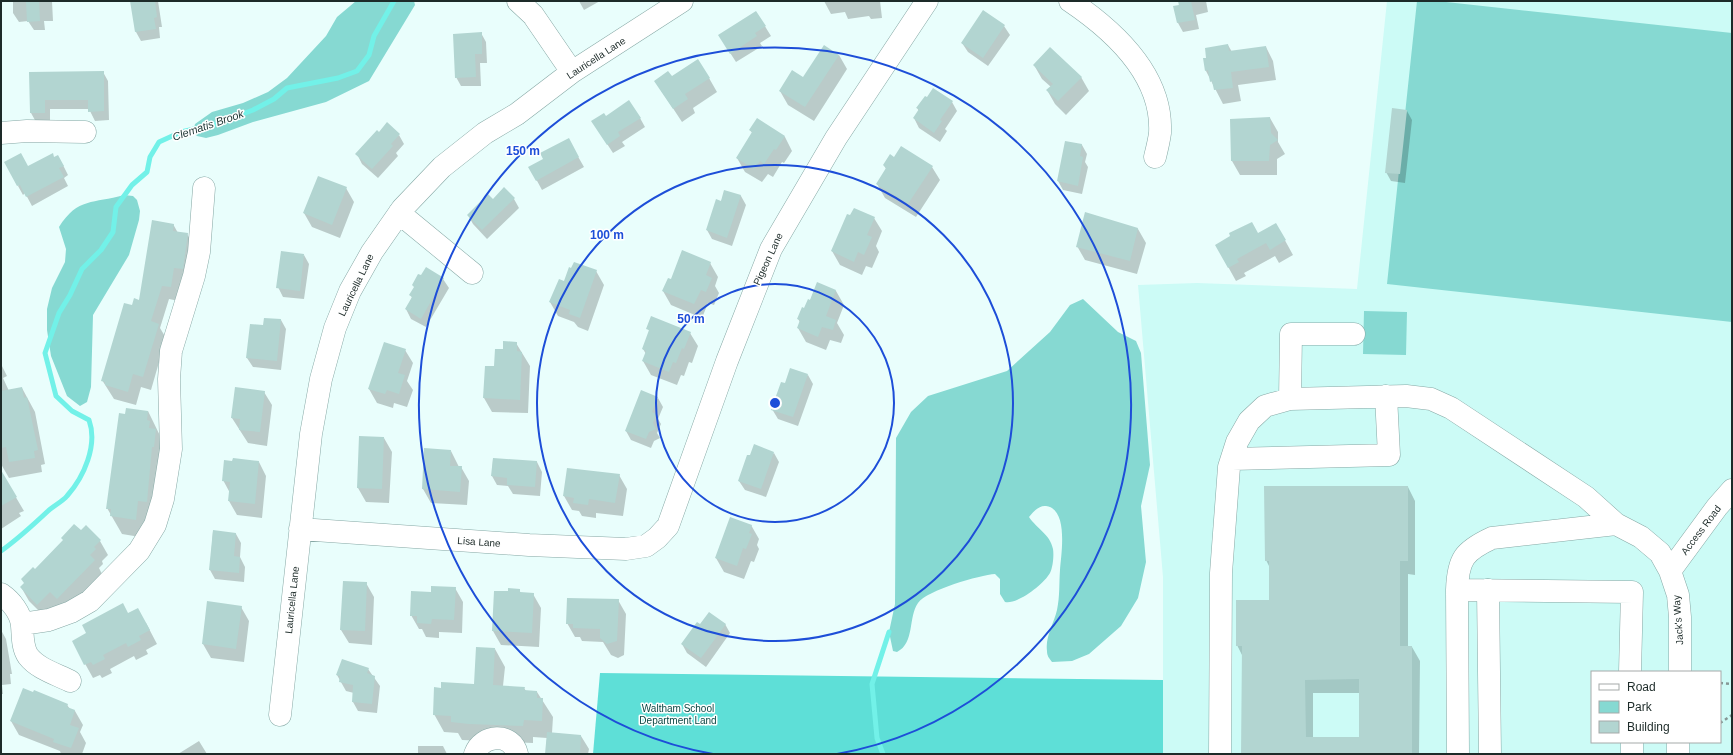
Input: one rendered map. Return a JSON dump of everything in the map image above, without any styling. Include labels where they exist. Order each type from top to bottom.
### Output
[{"type":"street","points":[[518,1],[532,15],[572,72]]},
{"type":"street","name":"Lauricella Lane","points":[[280,715],[311,434],[321,378],[335,328],[350,291],[372,252],[399,213],[442,167],[485,133],[517,114],[572,72],[682,1]]},
{"type":"street","name":"Pigeon Lane","points":[[655,539],[668,526],[727,361],[771,249],[836,138],[928,1]]},
{"type":"street","points":[[1070,1],[1094,17],[1120,41],[1135,60],[1150,85],[1157,108],[1160,132],[1155,157]]},
{"type":"street","points":[[1,133],[27,131],[85,132]]},
{"type":"street","points":[[22,624],[49,620],[72,612],[90,601],[139,551],[155,525],[163,499],[171,449],[169,379],[171,351],[194,276],[199,252],[204,188]]},
{"type":"street","points":[[399,213],[472,273]]},
{"type":"street","points":[[1290,399],[1291,334],[1354,334]]},
{"type":"street","points":[[1232,459],[1389,455],[1386,396]]},
{"type":"street","name":"Jack's Way","points":[[1220,754],[1221,573],[1229,467],[1237,442],[1249,421],[1265,406],[1290,399],[1386,396],[1406,396],[1431,399],[1451,408],[1586,497],[1616,524],[1640,538],[1660,553],[1670,571],[1678,595],[1680,671]]},
{"type":"street","name":"Access Road","points":[[1670,571],[1732,490]]},
{"type":"street","points":[[1458,754],[1457,590],[1458,572],[1462,557],[1474,546],[1492,538],[1616,524]]},
{"type":"street","name":"Lisa Lane","points":[[300,529],[529,545],[626,549],[646,546],[655,539]]},
{"type":"street","points":[[1457,590],[1632,592],[1630,671]]},
{"type":"street","points":[[1488,590],[1490,754]]},
{"type":"street","points":[[1,594],[12,602],[22,624],[23,641],[28,655],[39,666],[70,681]]},
{"type":"street","points":[[1457,685],[1489,685]]},
{"type":"street","points":[[475,754],[478,747],[485,740],[497,737],[509,742],[516,749],[517,754]]},
{"type":"street","points":[[1632,743],[1632,754]]},
{"type":"street","points":[[1678,743],[1678,754]]},
{"type":"path","points":[[1721,682],[1732,684]]},
{"type":"path","points":[[1721,722],[1732,714]]},
{"type":"shaded area","points":[[1387,1],[1732,1],[1732,754],[1163,754],[1163,577],[1138,285],[1197,283],[1357,289]]},
{"type":"green space","points":[[356,1],[414,1],[415,5],[369,81],[326,102],[253,122],[218,135],[206,138],[197,136],[193,132],[195,124],[212,112],[243,103],[268,92],[287,78],[326,36],[337,17]]},
{"type":"green space","points":[[1417,1],[1437,1],[1732,33],[1732,322],[1387,284]]},
{"type":"green space","points":[[124,195],[133,196],[137,200],[140,211],[139,220],[129,255],[93,315],[91,387],[87,402],[80,406],[67,396],[51,356],[47,330],[47,309],[52,288],[65,262],[66,249],[59,227],[66,217],[80,206],[95,201]]},
{"type":"green space","points":[[1083,299],[1118,332],[1136,341],[1141,353],[1150,465],[1141,506],[1146,562],[1138,598],[1121,626],[1089,654],[1072,661],[1052,662],[1047,653],[1047,641],[1058,605],[1062,534],[1058,515],[1053,509],[1043,506],[1036,509],[1029,517],[1049,539],[1053,549],[1051,570],[1047,578],[1042,583],[1030,593],[1010,602],[1005,602],[1000,594],[1000,579],[995,574],[966,580],[942,588],[923,598],[918,603],[913,615],[909,636],[906,643],[903,648],[897,652],[893,651],[889,632],[895,604],[896,438],[911,412],[928,396],[1007,371],[1050,332],[1070,305]]},
{"type":"green space","points":[[1364,311],[1407,312],[1406,355],[1363,354]]},
{"type":"green space","name":"Waltham School Department Land","points":[[600,673],[1163,680],[1163,754],[593,754]]},
{"type":"building","points":[[26,1],[39,1],[40,21],[27,22]]},
{"type":"building","points":[[130,1],[155,1],[157,17],[154,18],[156,29],[135,32]]},
{"type":"building","points":[[1178,1],[1191,1],[1195,20],[1177,23],[1173,6],[1179,5]]},
{"type":"building","points":[[983,10],[1005,25],[983,58],[961,43]]},
{"type":"building","points":[[756,11],[766,26],[755,33],[757,36],[730,54],[718,35]]},
{"type":"building","points":[[482,32],[482,54],[475,54],[476,77],[455,78],[453,34]]},
{"type":"building","points":[[1228,44],[1229,51],[1266,46],[1269,67],[1231,72],[1233,88],[1214,90],[1212,81],[1210,82],[1208,70],[1205,71],[1203,58],[1206,58],[1205,48]]},
{"type":"building","points":[[824,45],[839,55],[805,107],[779,91],[792,70],[803,77]]},
{"type":"building","points":[[1050,47],[1082,77],[1058,101],[1046,90],[1053,84],[1033,65]]},
{"type":"building","points":[[698,59],[710,78],[685,94],[688,99],[673,109],[654,81],[668,71],[672,76]]},
{"type":"building","points":[[104,71],[104,111],[88,112],[88,100],[45,100],[45,113],[30,113],[29,72]]},
{"type":"building","points":[[933,88],[953,101],[940,120],[942,121],[934,133],[913,118],[919,109],[916,108],[925,96],[927,97]]},
{"type":"building","points":[[629,100],[641,118],[618,132],[620,136],[607,145],[591,121],[604,113],[606,116]]},
{"type":"building","points":[[1392,108],[1407,110],[1400,174],[1385,173]]},
{"type":"building","points":[[1270,117],[1271,133],[1278,140],[1270,145],[1269,161],[1231,161],[1230,119]]},
{"type":"building","points":[[757,118],[785,136],[764,164],[760,161],[754,169],[736,158],[752,132],[749,130]]},
{"type":"building","points":[[387,122],[400,134],[391,144],[393,146],[372,169],[355,154],[377,130],[379,132]]},
{"type":"building","points":[[569,138],[579,157],[536,181],[528,167],[543,159],[540,153]]},
{"type":"building","points":[[1065,141],[1082,144],[1080,156],[1083,157],[1078,186],[1057,181]]},
{"type":"building","points":[[901,146],[933,166],[908,204],[876,184],[886,168],[883,165],[890,154],[894,157]]},
{"type":"building","points":[[21,153],[28,166],[53,153],[54,157],[58,155],[64,166],[59,168],[64,177],[26,197],[20,185],[17,186],[4,162]]},
{"type":"building","points":[[318,176],[347,187],[332,225],[303,213]]},
{"type":"building","points":[[504,187],[515,198],[482,230],[467,215],[488,194],[493,199]]},
{"type":"building","points":[[724,190],[741,195],[727,238],[706,230],[716,199],[721,201]]},
{"type":"building","points":[[854,208],[875,217],[867,235],[872,237],[864,255],[858,252],[854,262],[831,251],[847,214],[850,215]]},
{"type":"building","points":[[1085,212],[1138,228],[1130,261],[1076,247]]},
{"type":"building","points":[[152,220],[174,224],[173,231],[188,233],[183,269],[174,268],[171,287],[162,286],[151,321],[159,324],[143,377],[133,374],[128,392],[105,385],[105,382],[101,381],[124,303],[132,305],[134,298],[139,300]]},
{"type":"building","points":[[1252,222],[1258,233],[1276,223],[1286,240],[1270,250],[1266,243],[1237,259],[1239,262],[1228,268],[1215,245],[1230,236],[1229,233]]},
{"type":"building","points":[[682,250],[711,262],[706,275],[712,278],[706,292],[701,290],[694,304],[662,291],[668,278],[671,279]]},
{"type":"building","points":[[281,251],[304,254],[300,291],[276,288]]},
{"type":"building","points":[[574,262],[597,270],[580,318],[569,314],[570,310],[549,302],[559,279],[564,281],[569,267],[571,268]]},
{"type":"building","points":[[426,267],[444,278],[421,319],[405,309],[412,297],[409,295],[414,287],[412,285],[418,274],[421,275]]},
{"type":"building","points":[[817,282],[836,290],[826,316],[836,320],[833,330],[822,327],[818,337],[797,328],[800,320],[797,319],[802,307],[804,308],[808,299],[810,300]]},
{"type":"building","points":[[651,316],[691,332],[684,349],[682,348],[676,363],[673,362],[669,372],[642,361],[646,351],[642,349],[649,330],[646,329]]},
{"type":"building","points":[[264,318],[281,319],[277,361],[246,358],[250,324],[263,325]]},
{"type":"building","points":[[503,341],[517,342],[517,351],[522,352],[520,400],[483,398],[485,366],[494,366],[495,349],[503,349]]},
{"type":"building","points":[[384,342],[406,349],[398,373],[405,375],[399,394],[387,390],[385,394],[368,389]]},
{"type":"building","points":[[790,368],[808,374],[793,417],[771,410],[781,382],[785,383]]},
{"type":"building","points":[[22,387],[24,398],[27,397],[38,450],[34,451],[35,458],[9,462],[6,447],[1,448],[1,391]]},
{"type":"building","points":[[235,387],[265,391],[260,432],[239,430],[240,419],[231,418]]},
{"type":"building","points":[[641,390],[658,397],[652,412],[656,414],[653,423],[656,429],[649,432],[646,439],[625,431]]},
{"type":"building","points":[[126,408],[148,411],[147,420],[150,421],[149,428],[156,429],[154,447],[152,447],[147,502],[138,501],[136,520],[110,516],[111,509],[106,509],[119,413],[125,414]]},
{"type":"building","points":[[359,436],[384,437],[382,489],[357,488]]},
{"type":"building","points":[[754,444],[774,452],[761,489],[738,481],[747,455],[750,455]]},
{"type":"building","points":[[424,448],[451,450],[450,466],[462,466],[460,492],[422,489]]},
{"type":"building","points":[[233,458],[259,461],[255,504],[228,501],[230,482],[222,481],[224,460],[232,461]]},
{"type":"building","points":[[493,458],[537,461],[535,487],[507,485],[507,478],[491,476]]},
{"type":"building","points":[[567,468],[620,474],[615,503],[589,499],[588,505],[573,503],[574,498],[563,496]]},
{"type":"building","points":[[1,470],[17,497],[1,506]]},
{"type":"building","points":[[1264,486],[1408,486],[1408,561],[1400,561],[1400,646],[1412,646],[1412,754],[1241,754],[1242,646],[1236,646],[1236,600],[1269,600],[1269,561],[1265,561]],"holes":[[[1359,679],[1359,737],[1306,737],[1305,680]]]},
{"type":"building","points":[[730,517],[752,525],[749,533],[752,534],[746,549],[743,548],[737,566],[715,558]]},
{"type":"building","points":[[74,524],[81,530],[86,525],[101,540],[94,547],[96,549],[90,555],[95,560],[57,599],[50,592],[37,605],[20,587],[24,583],[21,579],[33,567],[35,569],[63,540],[61,538]]},
{"type":"building","points":[[213,530],[236,533],[234,556],[240,557],[239,573],[209,570]]},
{"type":"building","points":[[343,581],[367,582],[365,631],[340,630]]},
{"type":"building","points":[[431,586],[456,587],[454,620],[432,619],[431,624],[417,623],[417,616],[410,616],[411,591],[431,592]]},
{"type":"building","points":[[508,588],[520,589],[520,592],[534,593],[532,633],[492,631],[494,591],[508,591]]},
{"type":"building","points":[[567,598],[619,599],[617,641],[607,644],[600,638],[600,629],[573,628],[573,624],[566,624]]},
{"type":"building","points":[[207,601],[242,606],[236,649],[202,644]]},
{"type":"building","points":[[123,603],[128,613],[138,608],[150,630],[139,636],[141,640],[128,647],[126,643],[103,655],[105,659],[93,665],[91,662],[84,665],[72,641],[86,633],[82,625]]},
{"type":"building","points":[[709,612],[726,624],[701,658],[681,644],[697,622],[700,624]]},
{"type":"building","points":[[476,647],[495,648],[493,685],[525,687],[524,690],[537,691],[537,698],[543,698],[542,721],[524,720],[523,726],[469,724],[451,722],[451,716],[433,715],[434,687],[441,688],[441,682],[474,684]]},
{"type":"building","points":[[342,659],[369,668],[367,673],[375,676],[372,704],[352,702],[353,685],[339,682],[340,676],[336,675]]},
{"type":"building","points":[[23,688],[33,692],[34,690],[68,704],[67,707],[75,710],[70,725],[79,728],[71,748],[53,742],[54,739],[10,721]]},
{"type":"building","points":[[547,732],[581,735],[580,754],[545,754]]},
{"type":"waterway","name":"Clematis Brook","points":[[1,551],[65,498],[79,480],[88,460],[92,440],[89,420],[72,411],[56,396],[45,353],[59,313],[70,295],[82,269],[101,250],[113,232],[116,207],[132,185],[147,172],[150,157],[159,142],[181,132],[216,124],[253,110],[274,99],[287,88],[338,78],[357,71],[369,55],[374,36],[394,1]]},
{"type":"waterway","points":[[883,754],[877,738],[872,684],[889,632]]}]
